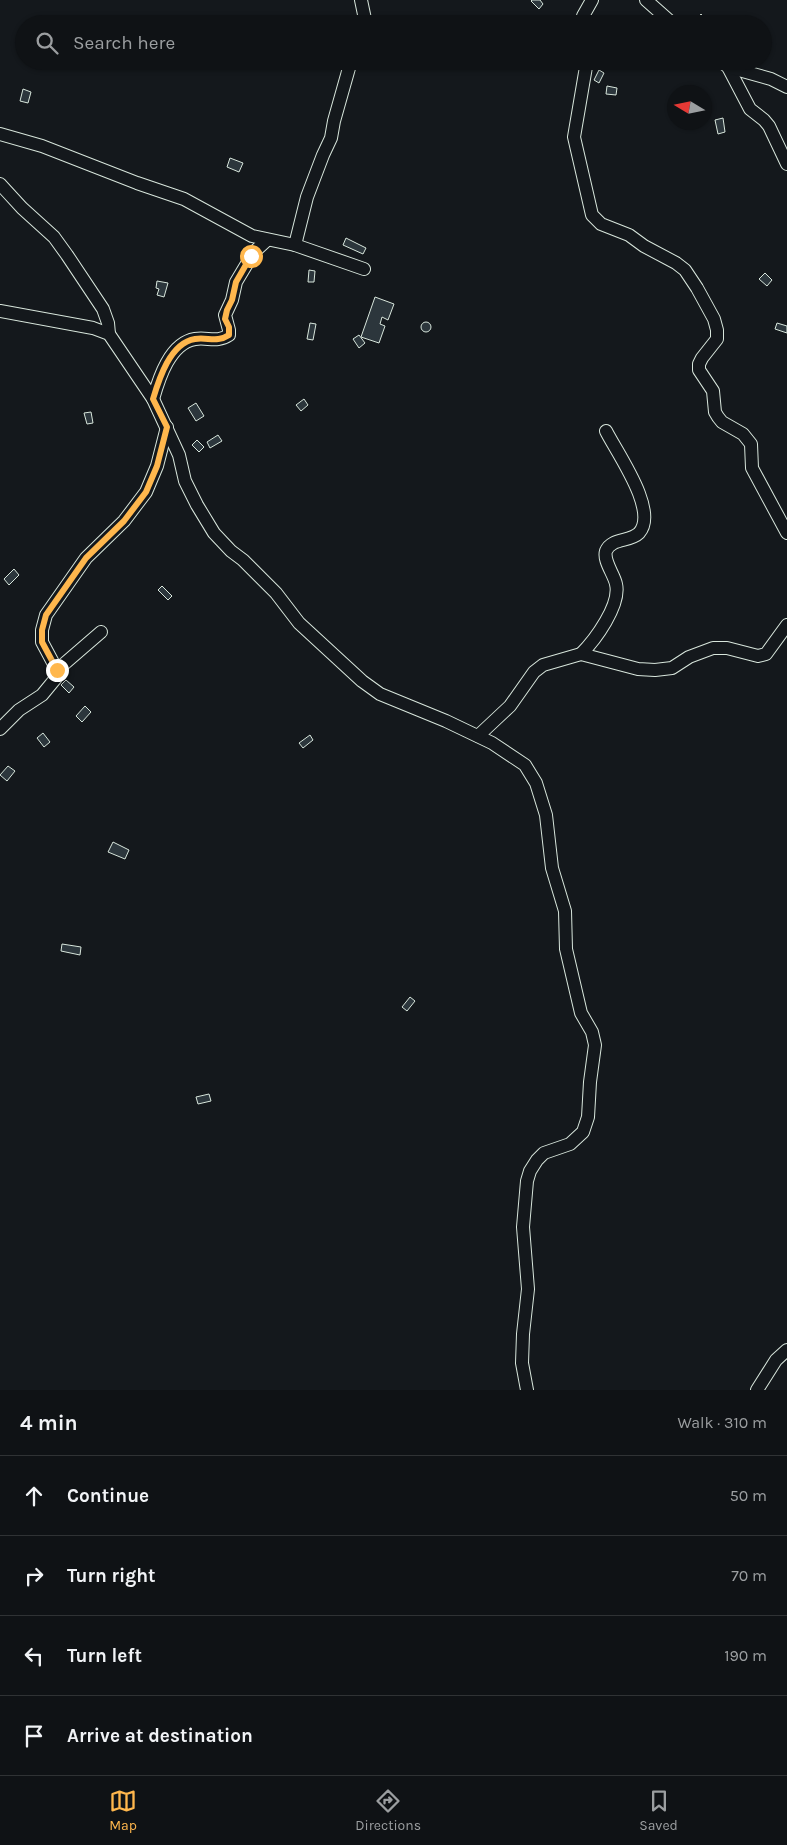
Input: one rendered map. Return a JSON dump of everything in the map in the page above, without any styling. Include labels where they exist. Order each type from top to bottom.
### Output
[{"type":"street","points":[[361,0],[365,15]]},
{"type":"street","points":[[584,15],[592,0]]},
{"type":"street","points":[[646,0],[663,15]]},
{"type":"street","points":[[295,245],[306,196],[332,138],[334,121],[348,70]]},
{"type":"street","points":[[585,70],[574,138],[592,215],[601,224],[629,235],[644,246],[676,262],[685,270],[697,288],[714,319],[717,330],[717,339],[698,364],[699,370],[713,391],[715,412],[718,417],[722,422],[743,434],[751,444],[752,468],[787,533]]},
{"type":"street","points":[[727,70],[750,110],[769,126],[787,164]]},
{"type":"street","points":[[743,70],[771,79],[787,87]]},
{"type":"street","points":[[0,134],[42,146],[184,199],[252,236],[295,245],[364,269]]},
{"type":"street","points":[[0,184],[22,208],[54,237],[103,309],[108,323],[109,334],[153,399],[179,455],[185,481],[214,533],[276,593],[299,623],[362,681],[380,694],[446,721],[498,746],[525,765],[536,783],[546,815],[552,868],[565,911],[566,949],[581,1013],[594,1040],[588,1117],[582,1132],[570,1144],[544,1153],[530,1171],[527,1181],[523,1227],[528,1289],[522,1364],[527,1390]]},
{"type":"street","points":[[153,399],[165,366],[175,351],[194,339],[217,340],[229,335],[230,330],[225,315],[232,300],[236,282],[254,252],[267,240]]},
{"type":"street","points":[[0,311],[93,328],[109,334]]},
{"type":"street","points":[[0,729],[19,710],[50,687],[56,678],[57,670],[42,642],[42,630],[46,615],[86,558],[124,521],[146,492],[157,466],[167,427]]},
{"type":"street","points":[[478,736],[510,706],[534,672],[543,665],[581,654],[592,643],[616,596],[616,584],[606,558],[606,551],[616,542],[638,534],[645,517],[638,488],[606,432]]},
{"type":"street","points":[[581,654],[638,669],[672,668],[705,650],[713,648],[727,648],[758,656],[766,654],[787,626]]},
{"type":"street","points":[[57,670],[101,632]]},
{"type":"street","points":[[757,1390],[776,1360],[787,1350]]},
{"type":"building","points":[[532,0],[540,0],[543,4],[539,9]]},
{"type":"building","points":[[599,70],[604,73],[599,83],[594,80]]},
{"type":"building","points":[[607,86],[617,88],[616,95],[606,94]]},
{"type":"building","points":[[23,89],[31,92],[28,103],[20,101]]},
{"type":"building","points":[[723,118],[725,132],[718,134],[715,120]]},
{"type":"building","points":[[230,158],[243,163],[239,172],[227,167]]},
{"type":"building","points":[[346,238],[366,248],[363,254],[343,245]]},
{"type":"building","points":[[309,270],[315,271],[314,282],[308,282]]},
{"type":"building","points":[[765,273],[772,280],[767,286],[759,279]]},
{"type":"building","points":[[157,281],[168,283],[164,297],[157,295],[159,289],[156,288]]},
{"type":"building","points":[[375,297],[394,304],[388,320],[382,317],[380,324],[385,326],[379,343],[361,337]]},
{"type":"building","points":[[424,322],[428,322],[431,327],[430,331],[424,332],[421,329],[421,325]]},
{"type":"building","points":[[310,323],[316,324],[313,340],[307,339]]},
{"type":"building","points":[[777,323],[787,326],[787,333],[775,329]]},
{"type":"building","points":[[359,335],[365,343],[359,348],[353,339]]},
{"type":"building","points":[[304,399],[308,405],[301,411],[296,405]]},
{"type":"building","points":[[196,403],[204,416],[196,421],[188,408]]},
{"type":"building","points":[[91,412],[93,423],[87,424],[84,413]]},
{"type":"building","points":[[218,435],[222,441],[210,448],[207,442]]},
{"type":"building","points":[[197,440],[204,447],[199,452],[192,445]]},
{"type":"building","points":[[14,569],[19,575],[9,585],[4,579]]},
{"type":"building","points":[[162,586],[172,596],[168,600],[158,590]]},
{"type":"building","points":[[66,680],[74,687],[69,693],[61,685]]},
{"type":"building","points":[[85,706],[91,712],[82,722],[76,716]]},
{"type":"building","points":[[43,733],[50,742],[44,747],[37,738]]},
{"type":"building","points":[[310,735],[313,740],[303,748],[299,743]]},
{"type":"building","points":[[8,766],[15,771],[7,781],[0,775]]},
{"type":"building","points":[[113,842],[129,850],[125,859],[108,852]]},
{"type":"building","points":[[62,944],[81,947],[80,955],[61,951]]},
{"type":"building","points":[[410,997],[415,1001],[407,1011],[402,1007]]},
{"type":"building","points":[[209,1094],[211,1101],[198,1104],[196,1097]]},
{"type":"route","points":[[57,670],[42,642],[42,630],[46,615],[86,558],[124,521],[146,492],[157,466],[167,427],[153,399],[165,366],[175,351],[194,339],[217,340],[229,335],[229,327],[225,315],[232,300],[236,282],[251,256]]}]
